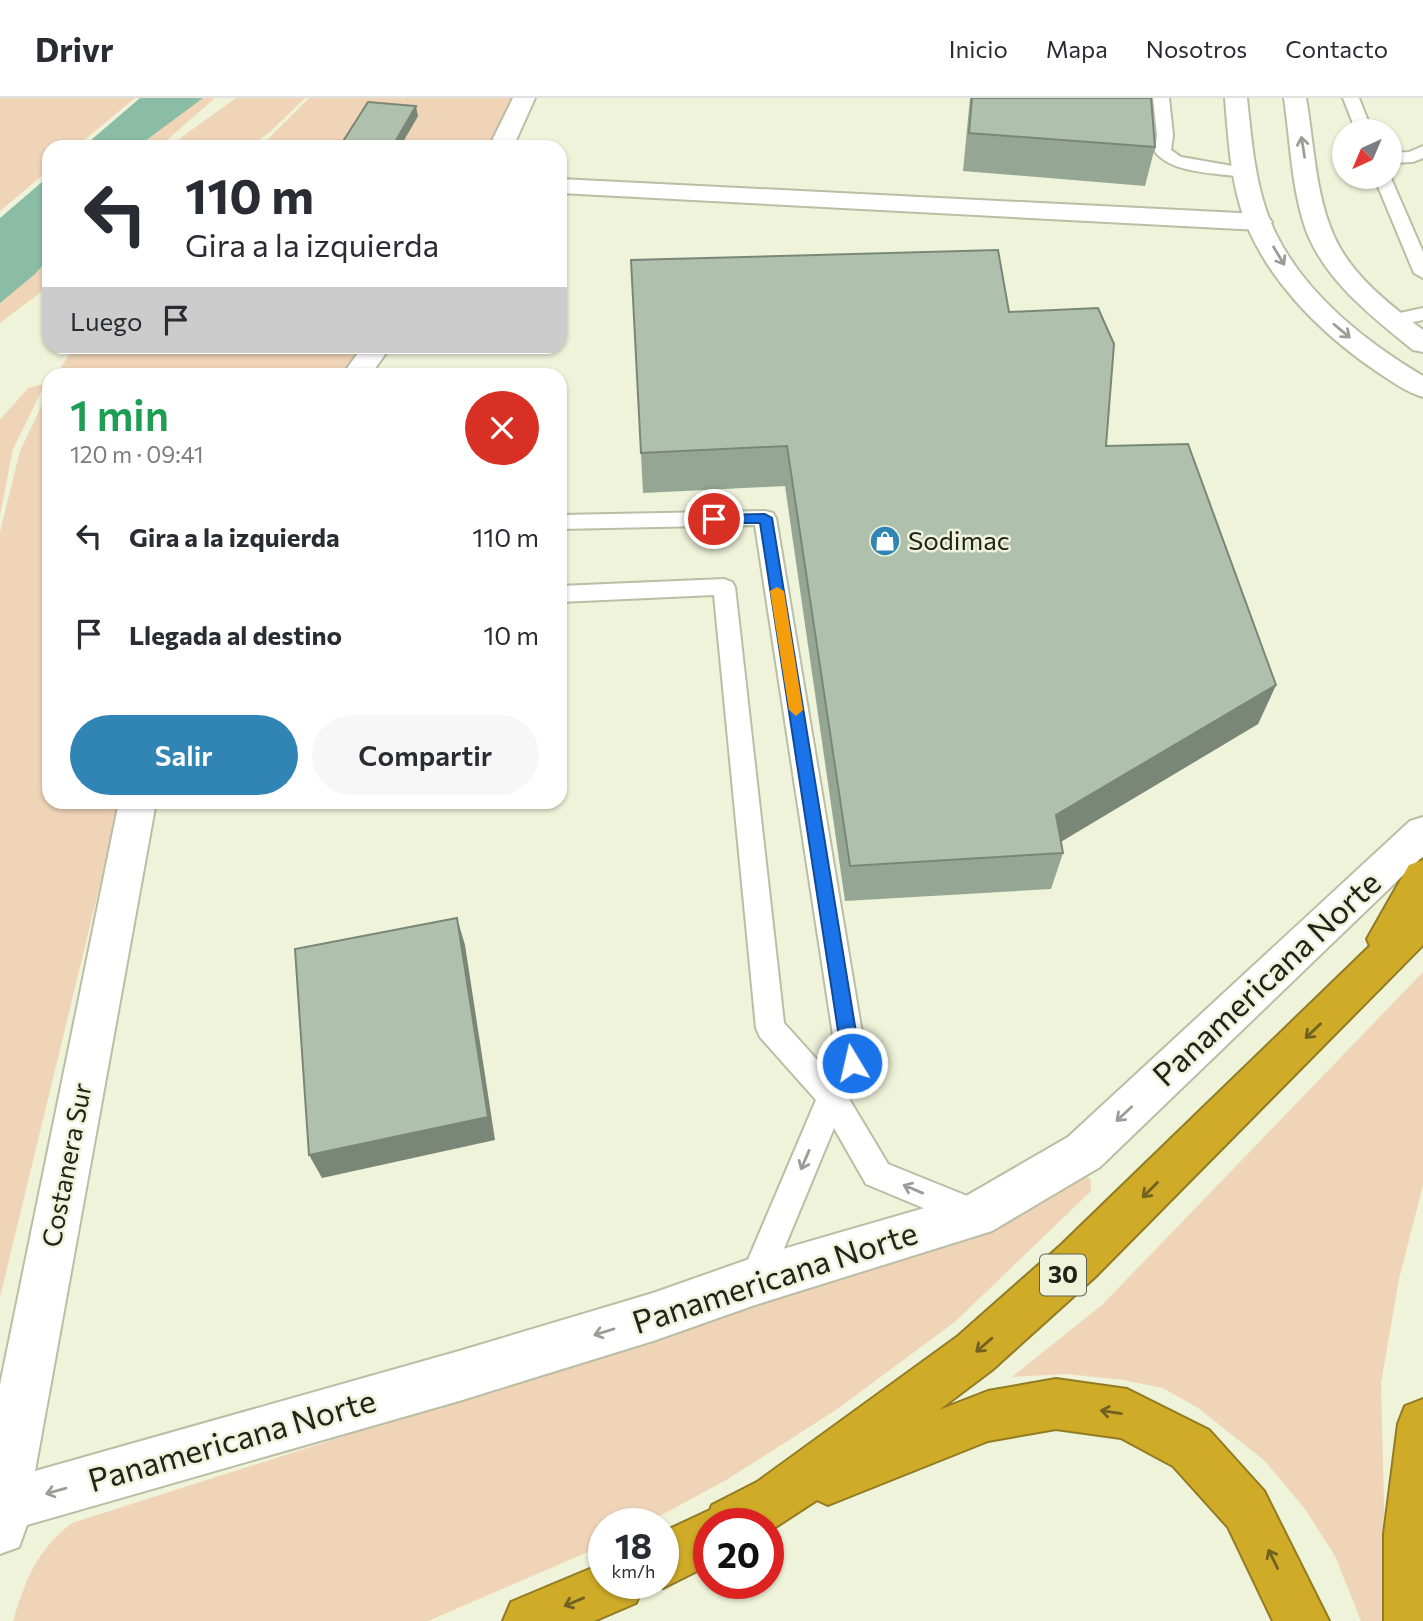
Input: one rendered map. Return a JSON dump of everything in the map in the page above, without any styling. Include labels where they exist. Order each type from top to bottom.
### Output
[{"type":"highway","points":[[1362,983],[1423,876]]},
{"type":"highway","name":"30","points":[[760,1508],[975,1353],[1058,1280],[1362,983],[1423,918]]},
{"type":"highway","points":[[775,1500],[988,1416],[1056,1404],[1127,1415],[1192,1448],[1246,1509],[1302,1621]]},
{"type":"highway","points":[[1411,1621],[1423,1424]]},
{"type":"highway","points":[[530,1621],[588,1596]]},
{"type":"street","points":[[504,140],[524,98]]},
{"type":"street","points":[[1236,98],[1244,172],[1259,222],[1294,282],[1318,310],[1384,366],[1423,388]]},
{"type":"street","points":[[1295,98],[1315,221],[1324,241],[1349,276],[1393,320],[1423,344]]},
{"type":"street","points":[[567,186],[1259,222]]},
{"type":"street","name":"Costanera Sur","points":[[3,1516],[12,1451],[136,809]]},
{"type":"street","name":"Panamericana Norte","points":[[3,1516],[653,1317],[755,1281],[976,1215],[1084,1152],[1423,832]]},
{"type":"lane","points":[[1160,98],[1165,135],[1163,152],[1176,161],[1244,172]]},
{"type":"lane","points":[[1351,98],[1359,119]]},
{"type":"lane","points":[[1402,157],[1413,157],[1423,151]]},
{"type":"lane","points":[[1387,189],[1423,273]]},
{"type":"lane","points":[[1393,320],[1423,314]]},
{"type":"lane","points":[[567,522],[765,518],[852,1063],[832,1097],[755,1281]]},
{"type":"lane","points":[[567,594],[724,587],[770,1028],[832,1097],[877,1174],[976,1215]]},
{"type":"shaded area","points":[[0,98],[135,98],[84,140],[42,140],[42,176],[0,211]]},
{"type":"shaded area","points":[[140,98],[203,98],[146,140],[91,140]]},
{"type":"shaded area","points":[[146,98],[215,98],[167,140],[98,140]]},
{"type":"shaded area","points":[[236,98],[305,98],[259,140],[178,140]]},
{"type":"shaded area","points":[[309,98],[518,98],[502,140],[267,140]]},
{"type":"shaded area","points":[[42,182],[42,266],[0,303],[0,218]]},
{"type":"shaded area","points":[[42,188],[42,291],[0,323],[0,221]]},
{"type":"shaded area","points":[[69,354],[355,354],[345,368],[61,368]]},
{"type":"shaded area","points":[[42,385],[42,390],[13,449],[0,515],[0,420],[28,388]]},
{"type":"shaded area","points":[[42,405],[42,809],[118,809],[0,1297],[0,532],[20,451]]},
{"type":"shaded area","points":[[1423,972],[1423,1185],[1399,1279],[1381,1383],[1386,1582],[1383,1621],[1361,1621],[1335,1556],[1305,1509],[1265,1461],[1198,1408],[1163,1388],[1123,1380],[1067,1374],[1012,1377],[1102,1305]]},
{"type":"shaded area","points":[[1080,1171],[1091,1180],[1091,1191],[956,1321],[836,1410],[728,1479],[675,1508],[588,1508],[588,1552],[428,1621],[13,1621],[23,1592],[41,1555],[72,1523],[401,1418]]},
{"type":"building","points":[[972,98],[1151,98],[1155,147],[969,133]]},
{"type":"building","points":[[368,102],[416,106],[396,140],[344,140]]},
{"type":"building","points":[[998,250],[1009,312],[1098,308],[1114,344],[1106,446],[1188,444],[1276,685],[1056,815],[1063,853],[850,866],[787,446],[641,453],[631,260]]},
{"type":"building","points":[[457,918],[488,1117],[309,1155],[295,949]]},
{"type":"slow traffic","points":[[777,591],[796,710]]},
{"type":"place","name":"Sodimac","points":[[885,541]]},
{"type":"route","points":[[714,519],[765,518],[852,1063]]}]
